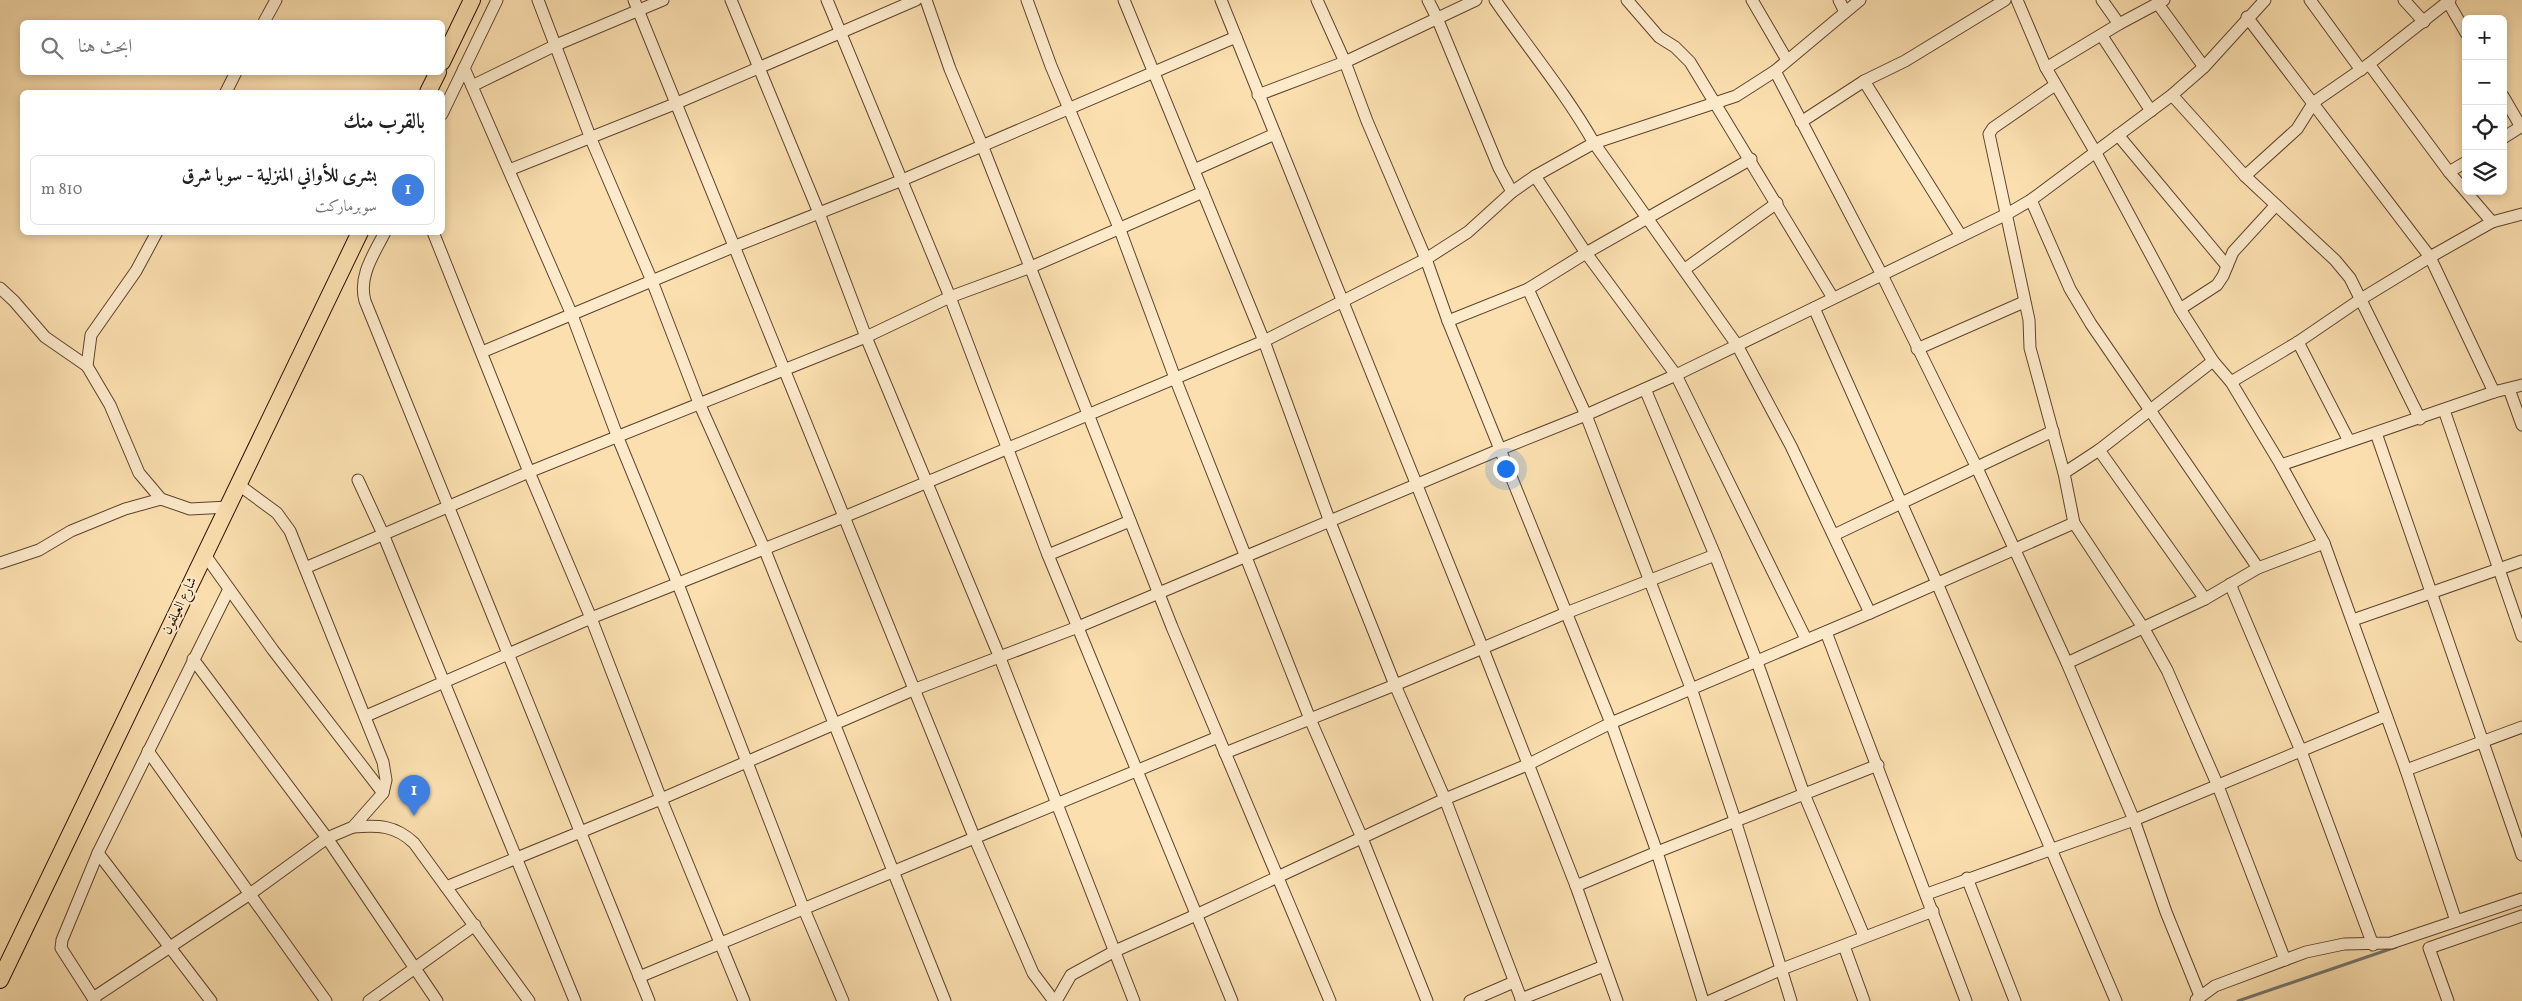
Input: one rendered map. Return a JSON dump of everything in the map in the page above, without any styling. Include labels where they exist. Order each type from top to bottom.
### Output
[{"type":"highway","points":[[445,56],[472,0]]},
{"type":"highway","points":[[429,90],[436,75]]},
{"type":"highway","name":"شارع العيلفون","points":[[0,980],[359,235]]},
{"type":"street","points":[[265,20],[276,0]]},
{"type":"street","points":[[445,108],[497,0]]},
{"type":"street","points":[[538,0],[591,139],[652,281],[700,404],[764,548],[945,1001]]},
{"type":"street","points":[[472,86],[636,5],[663,0]]},
{"type":"street","points":[[731,0],[819,213],[866,337],[1000,658],[1134,1001]]},
{"type":"street","points":[[827,0],[900,181],[950,297],[1048,555],[1232,1001]]},
{"type":"street","points":[[509,170],[591,139],[916,0]]},
{"type":"street","points":[[926,0],[950,69],[1031,267],[1130,521],[1218,737],[1330,1001]]},
{"type":"street","points":[[1027,0],[1051,66],[1120,230],[1175,378],[1310,719],[1362,838],[1427,1001]]},
{"type":"street","points":[[1124,0],[1264,341],[1330,522],[1395,685],[1445,799],[1522,1000],[1604,966]]},
{"type":"street","points":[[1221,0],[1258,95],[1344,300],[1483,649],[1576,886],[1617,1001]]},
{"type":"street","points":[[1317,0],[1345,62],[1367,121],[1426,259],[1448,321],[1611,723],[1657,852],[1703,1001]]},
{"type":"street","points":[[1428,0],[1438,18],[1499,168],[1512,192]]},
{"type":"street","points":[[1258,95],[1345,62],[1476,0]]},
{"type":"street","points":[[1495,0],[1570,103],[1594,144],[1738,345],[1834,535],[1870,613]]},
{"type":"street","points":[[1627,0],[1659,37],[1675,47],[1690,62],[1833,298]]},
{"type":"street","points":[[1752,0],[1787,60]]},
{"type":"street","points":[[1839,0],[1845,12]]},
{"type":"street","points":[[366,716],[591,618],[844,517],[1264,341],[1426,259],[1468,232],[1512,192],[1535,176],[1594,144],[1736,96],[1775,71],[1860,0]]},
{"type":"street","points":[[1801,122],[1864,81],[1905,61],[2005,0]]},
{"type":"street","points":[[2017,0],[2046,68],[2096,153],[2180,309],[2213,361],[2231,382],[2281,465],[2324,543],[2406,770],[2456,922]]},
{"type":"street","points":[[2102,0],[2119,24]]},
{"type":"street","points":[[446,887],[661,799],[913,690],[1000,658],[1159,592],[1247,558],[1501,448],[1586,415],[1676,376],[2007,214],[2031,200],[2172,95],[2204,67],[2264,0]]},
{"type":"street","points":[[2310,0],[2449,172],[2492,222]]},
{"type":"street","points":[[2404,0],[2424,22]]},
{"type":"street","points":[[2245,176],[2297,129],[2314,102],[2365,67],[2449,1],[2462,25]]},
{"type":"street","points":[[2046,68],[2102,36],[2119,24],[2161,2],[2204,67]]},
{"type":"street","points":[[636,5],[975,839],[1033,973],[1055,1001],[1071,975],[1115,951],[1196,916],[1445,799],[1527,765],[1611,723],[1757,662],[2013,548],[2074,523]]},
{"type":"street","points":[[2247,17],[2314,102],[2430,257],[2494,392]]},
{"type":"street","points":[[2102,36],[2151,111]]},
{"type":"street","points":[[482,352],[733,247],[900,181],[1236,37]]},
{"type":"street","points":[[464,68],[572,315],[618,438],[678,584],[803,907],[843,1001]]},
{"type":"street","points":[[1775,71],[1882,274],[1917,349],[1977,468],[2067,663],[2134,820],[2197,999],[2215,986],[2330,946],[2358,943],[2373,945],[2397,942],[2522,899]]},
{"type":"street","points":[[227,90],[234,75]]},
{"type":"street","points":[[1864,81],[1961,236]]},
{"type":"street","points":[[2055,85],[1993,128],[1990,134],[2029,320],[2030,348],[2064,473],[2074,523],[2144,629],[2167,670],[2218,786],[2286,960]]},
{"type":"street","points":[[2172,95],[2245,176],[2343,269],[2361,299],[2420,418]]},
{"type":"street","points":[[2507,102],[2522,126],[2507,135]]},
{"type":"street","points":[[1194,170],[1275,134]]},
{"type":"street","points":[[2118,135],[2227,266]]},
{"type":"street","points":[[1448,321],[1528,289],[1586,253],[1750,159]]},
{"type":"street","points":[[2449,172],[2462,164]]},
{"type":"street","points":[[1535,176],[1586,253],[1676,376],[1806,639]]},
{"type":"street","points":[[305,568],[529,472],[618,438],[866,337],[950,297],[1031,267],[1120,230],[1203,192]]},
{"type":"street","points":[[2031,200],[2070,288],[2091,324],[2258,568]]},
{"type":"street","points":[[1685,269],[1777,203]]},
{"type":"street","points":[[2180,309],[2217,284],[2224,276],[2233,252],[2276,206]]},
{"type":"street","points":[[2231,382],[2298,342],[2361,299],[2430,257],[2492,222],[2522,214]]},
{"type":"street","points":[[87,366],[91,335],[136,272],[155,235]]},
{"type":"street","points":[[383,235],[364,275],[363,296],[649,1001]]},
{"type":"street","points":[[434,235],[529,472],[591,618],[661,799],[744,1001]]},
{"type":"street","points":[[0,288],[14,301],[45,337],[87,366],[110,405],[139,473],[161,499],[190,509],[228,507]]},
{"type":"street","points":[[1528,289],[1586,415],[1691,688],[1735,820],[1791,1001]]},
{"type":"street","points":[[1917,349],[2024,302]]},
{"type":"street","points":[[1814,308],[1937,583],[2116,1001]]},
{"type":"street","points":[[2298,342],[2349,441]]},
{"type":"street","points":[[2064,473],[2100,450],[2213,361]]},
{"type":"street","points":[[2281,465],[2522,384]]},
{"type":"street","points":[[1645,389],[1715,555],[1757,662],[1804,794],[1864,936]]},
{"type":"street","points":[[2509,389],[2522,425]]},
{"type":"street","points":[[2444,410],[2522,636]]},
{"type":"street","points":[[1834,535],[1900,502],[2053,432]]},
{"type":"street","points":[[2376,433],[2522,856]]},
{"type":"street","points":[[2100,450],[2205,599]]},
{"type":"street","points":[[358,480],[383,534],[515,860],[575,1001]]},
{"type":"street","points":[[239,485],[282,518],[305,568],[366,716],[385,768],[386,780],[383,792],[353,827]]},
{"type":"street","points":[[0,563],[40,550],[72,532],[125,509],[161,499]]},
{"type":"street","points":[[1048,555],[1130,521]]},
{"type":"street","points":[[2067,663],[2144,629],[2205,599],[2258,568],[2324,543]]},
{"type":"street","points":[[205,555],[383,792]]},
{"type":"street","points":[[1225,753],[1483,649],[1566,613],[1715,555]]},
{"type":"street","points":[[2352,620],[2522,560]]},
{"type":"street","points":[[2230,584],[2301,751],[2373,945]]},
{"type":"street","points":[[229,589],[98,852],[62,940],[61,948],[94,999],[250,894],[327,838],[353,827],[385,826],[406,835],[430,861],[446,887],[529,1001]]},
{"type":"street","points":[[1826,632],[1966,1001]]},
{"type":"street","points":[[193,659],[327,838],[437,1001]]},
{"type":"street","points":[[1927,894],[1967,878],[2134,820],[2386,716]]},
{"type":"street","points":[[2406,770],[2522,727]]},
{"type":"street","points":[[639,977],[721,944],[803,907],[895,872],[1218,737]]},
{"type":"street","points":[[148,751],[326,1001]]},
{"type":"street","points":[[1576,886],[1735,820],[1878,765]]},
{"type":"street","points":[[98,852],[211,1001]]},
{"type":"street","points":[[1967,878],[2015,1001]]},
{"type":"street","points":[[1710,1001],[1782,969],[1933,911]]},
{"type":"street","points":[[2448,1001],[2429,948],[2522,916]]},
{"type":"street","points":[[369,1001],[474,925]]},
{"type":"street","points":[[1844,946],[1864,1001]]},
{"type":"street","points":[[1470,1001],[1514,982]]},
{"type":"waterway","points":[[2238,1001],[2396,947]]},
{"type":"place","name":"بشرى للأواني المنزلية - سوبا شرق","points":[[414,816]]}]
